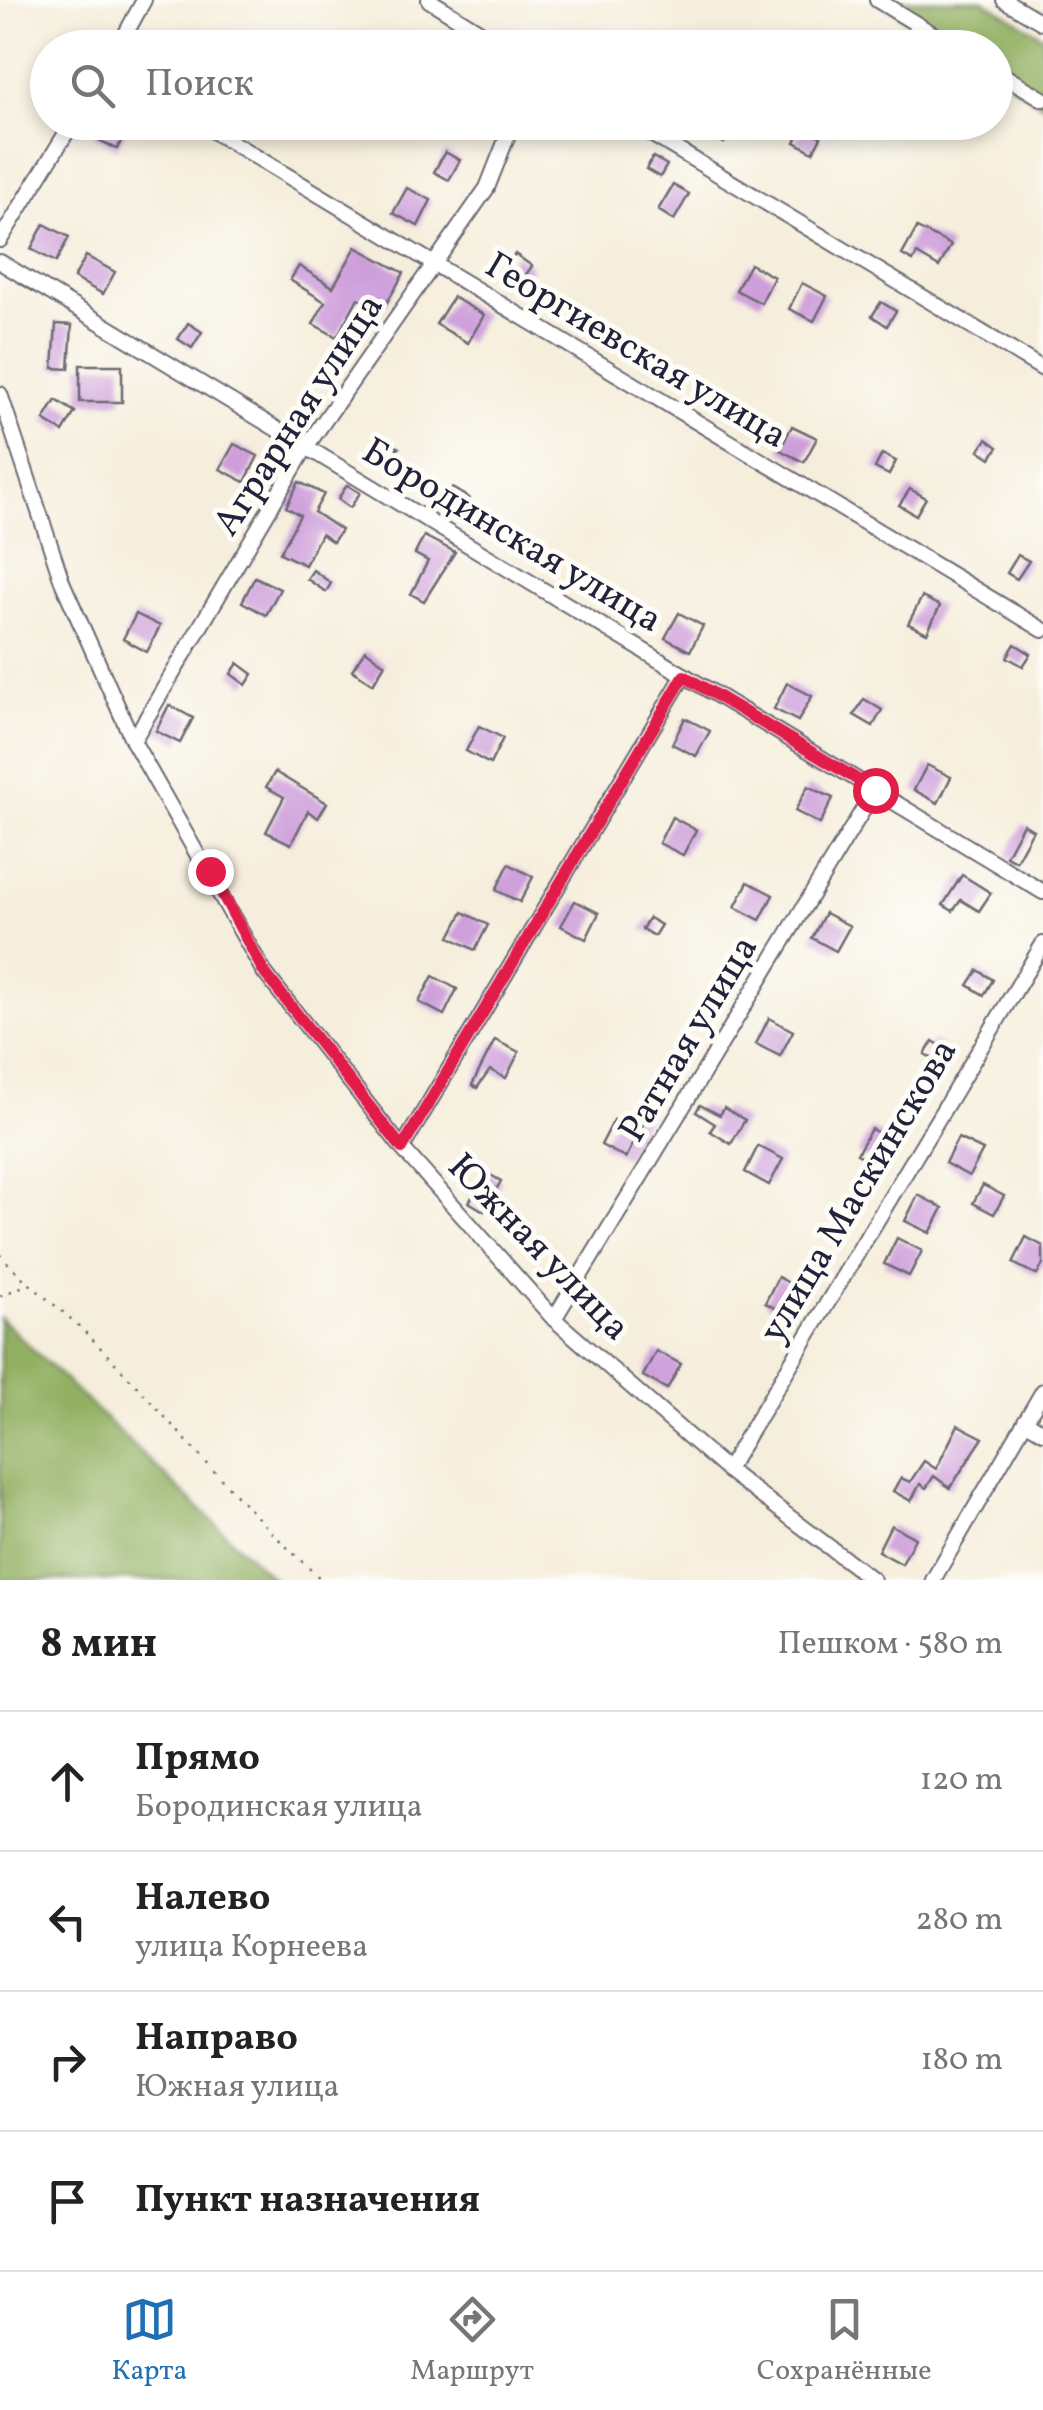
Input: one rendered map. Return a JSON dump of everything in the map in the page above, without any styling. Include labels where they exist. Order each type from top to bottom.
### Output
[{"type":"street","points":[[128,30],[144,0]]},
{"type":"street","points":[[429,0],[477,30]]},
{"type":"street","points":[[877,0],[926,30]]},
{"type":"street","points":[[1004,0],[1043,23]]},
{"type":"street","points":[[1013,81],[1043,99]]},
{"type":"street","points":[[0,240],[62,140]]},
{"type":"street","name":"Георгиевская улица","points":[[228,140],[1043,630]]},
{"type":"street","name":"Аграрная улица","points":[[133,742],[306,447],[488,188],[506,140]]},
{"type":"street","points":[[661,140],[1043,369]]},
{"type":"street","name":"Бородинская улица","points":[[0,262],[1043,892]]},
{"type":"street","name":"Южная улица","points":[[0,394],[63,584],[133,742],[264,972],[402,1148],[554,1319],[727,1470],[873,1580]]},
{"type":"street","points":[[402,1148],[684,676]]},
{"type":"street","name":"Ратная улица","points":[[554,1319],[875,790]]},
{"type":"street","name":"улица Маскинскова","points":[[727,1470],[1043,944]]},
{"type":"street","points":[[933,1580],[1043,1390]]},
{"type":"street","points":[[1026,1421],[1043,1432]]},
{"type":"path","points":[[0,1254],[27,1285],[82,1329],[182,1440],[322,1580]]},
{"type":"path","points":[[0,1296],[27,1285]]},
{"type":"green space","points":[[877,0],[983,0],[1043,36],[1043,105],[1013,86],[1013,30],[925,30]]},
{"type":"green space","points":[[0,1318],[274,1580],[0,1580]]},
{"type":"building","points":[[99,140],[122,140],[117,149]]},
{"type":"building","points":[[796,140],[819,140],[813,152]]},
{"type":"building","points":[[445,152],[460,160],[449,180],[434,172]]},
{"type":"building","points":[[653,157],[667,165],[660,177],[646,169]]},
{"type":"building","points":[[673,185],[689,194],[674,220],[658,210]]},
{"type":"building","points":[[407,188],[431,200],[418,226],[393,213]]},
{"type":"building","points":[[44,224],[69,237],[56,262],[31,249]]},
{"type":"building","points":[[917,228],[951,245],[939,267],[917,254],[913,261],[902,255]]},
{"type":"building","points":[[356,247],[404,273],[382,311],[358,298],[337,337],[313,324],[325,302],[290,280],[299,266],[333,287]]},
{"type":"building","points":[[515,254],[532,266],[521,282],[504,271]]},
{"type":"building","points":[[86,256],[115,272],[103,294],[74,278]]},
{"type":"building","points":[[750,264],[774,277],[761,303],[736,290]]},
{"type":"building","points":[[802,283],[827,296],[814,321],[789,309]]},
{"type":"building","points":[[453,297],[484,315],[468,343],[436,324]]},
{"type":"building","points":[[881,302],[896,311],[887,326],[872,316]]},
{"type":"building","points":[[188,323],[202,332],[192,348],[178,339]]},
{"type":"building","points":[[56,324],[72,325],[69,369],[53,368]]},
{"type":"building","points":[[80,365],[122,365],[122,402],[80,402]]},
{"type":"building","points":[[56,400],[75,412],[63,432],[44,420]]},
{"type":"building","points":[[792,426],[817,438],[804,462],[780,450]]},
{"type":"building","points":[[384,439],[399,448],[385,462],[374,454]]},
{"type":"building","points":[[987,439],[998,447],[991,458],[979,450]]},
{"type":"building","points":[[234,444],[258,456],[245,482],[220,469]]},
{"type":"building","points":[[882,454],[896,461],[889,475],[875,468]]},
{"type":"building","points":[[299,482],[324,494],[314,512],[341,530],[333,542],[321,534],[305,565],[280,553],[300,515],[286,507]]},
{"type":"building","points":[[347,485],[360,493],[350,508],[338,499]]},
{"type":"building","points":[[452,488],[469,498],[458,515],[442,504]]},
{"type":"building","points":[[910,489],[926,498],[916,515],[899,505]]},
{"type":"building","points":[[424,536],[455,552],[424,601],[411,594],[428,561],[415,554]]},
{"type":"building","points":[[1018,555],[1029,561],[1017,579],[1007,573]]},
{"type":"building","points":[[313,570],[331,583],[326,592],[307,579]]},
{"type":"building","points":[[255,577],[280,589],[266,615],[242,602]]},
{"type":"building","points":[[922,597],[940,606],[927,633],[908,624]]},
{"type":"building","points":[[679,613],[703,626],[690,651],[665,638]]},
{"type":"building","points":[[136,614],[160,626],[147,652],[123,639]]},
{"type":"building","points":[[1015,644],[1031,654],[1023,666],[1007,657]]},
{"type":"building","points":[[365,650],[385,664],[373,684],[352,670]]},
{"type":"building","points":[[238,663],[253,674],[246,685],[231,674]]},
{"type":"building","points":[[787,683],[812,696],[798,721],[774,709]]},
{"type":"building","points":[[864,699],[882,710],[873,726],[854,715]]},
{"type":"building","points":[[169,705],[193,718],[180,743],[156,731]]},
{"type":"building","points":[[685,718],[710,731],[696,756],[672,744]]},
{"type":"building","points":[[479,726],[503,738],[490,764],[466,751]]},
{"type":"building","points":[[927,765],[951,777],[938,803],[914,790]]},
{"type":"building","points":[[275,772],[327,803],[318,818],[308,811],[291,844],[266,832],[284,797],[266,787]]},
{"type":"building","points":[[808,786],[833,798],[820,824],[795,811]]},
{"type":"building","points":[[672,817],[696,830],[683,855],[659,843]]},
{"type":"building","points":[[1023,824],[1033,830],[1016,861],[1006,856]]},
{"type":"building","points":[[509,864],[533,877],[520,902],[496,890]]},
{"type":"building","points":[[962,875],[991,893],[979,911],[961,900],[953,911],[943,905]]},
{"type":"building","points":[[748,882],[773,895],[760,920],[735,907]]},
{"type":"building","points":[[575,901],[599,913],[586,939],[561,926]]},
{"type":"building","points":[[463,912],[488,925],[475,950],[450,937]]},
{"type":"building","points":[[825,913],[850,926],[836,951],[812,938]]},
{"type":"building","points":[[649,918],[661,925],[654,936],[642,929]]},
{"type":"building","points":[[978,970],[993,980],[984,995],[968,985]]},
{"type":"building","points":[[433,976],[457,989],[444,1015],[419,1002]]},
{"type":"building","points":[[769,1018],[793,1031],[780,1056],[756,1044]]},
{"type":"building","points":[[495,1040],[519,1052],[506,1078],[490,1070],[477,1088],[472,1085]]},
{"type":"building","points":[[933,1041],[953,1053],[945,1066],[925,1054]]},
{"type":"building","points":[[700,1105],[720,1115],[724,1108],[745,1120],[731,1144],[710,1131],[715,1124],[696,1112]]},
{"type":"building","points":[[640,1107],[649,1113],[626,1158],[601,1145],[614,1120],[628,1127]]},
{"type":"building","points":[[871,1129],[895,1141],[882,1167],[857,1154]]},
{"type":"building","points":[[958,1138],[983,1150],[969,1176],[945,1163]]},
{"type":"building","points":[[758,1146],[783,1159],[769,1185],[745,1172]]},
{"type":"building","points":[[487,1173],[501,1181],[484,1211],[469,1202]]},
{"type":"building","points":[[983,1185],[1004,1196],[994,1214],[973,1203]]},
{"type":"building","points":[[918,1195],[943,1208],[930,1233],[905,1221]]},
{"type":"building","points":[[1026,1237],[1043,1246],[1043,1264],[1037,1275],[1013,1263]]},
{"type":"building","points":[[897,1238],[922,1251],[909,1276],[884,1264]]},
{"type":"building","points":[[778,1277],[802,1290],[789,1315],[765,1303]]},
{"type":"building","points":[[656,1351],[681,1364],[667,1389],[643,1376]]},
{"type":"building","points":[[958,1425],[983,1438],[950,1488],[934,1476],[926,1488],[920,1484],[911,1501],[893,1491],[901,1478],[910,1482],[924,1461],[936,1469]]},
{"type":"building","points":[[891,1525],[915,1538],[902,1564],[878,1551]]},
{"type":"route","points":[[210,871],[264,972],[402,1148],[684,676],[875,790]]}]
